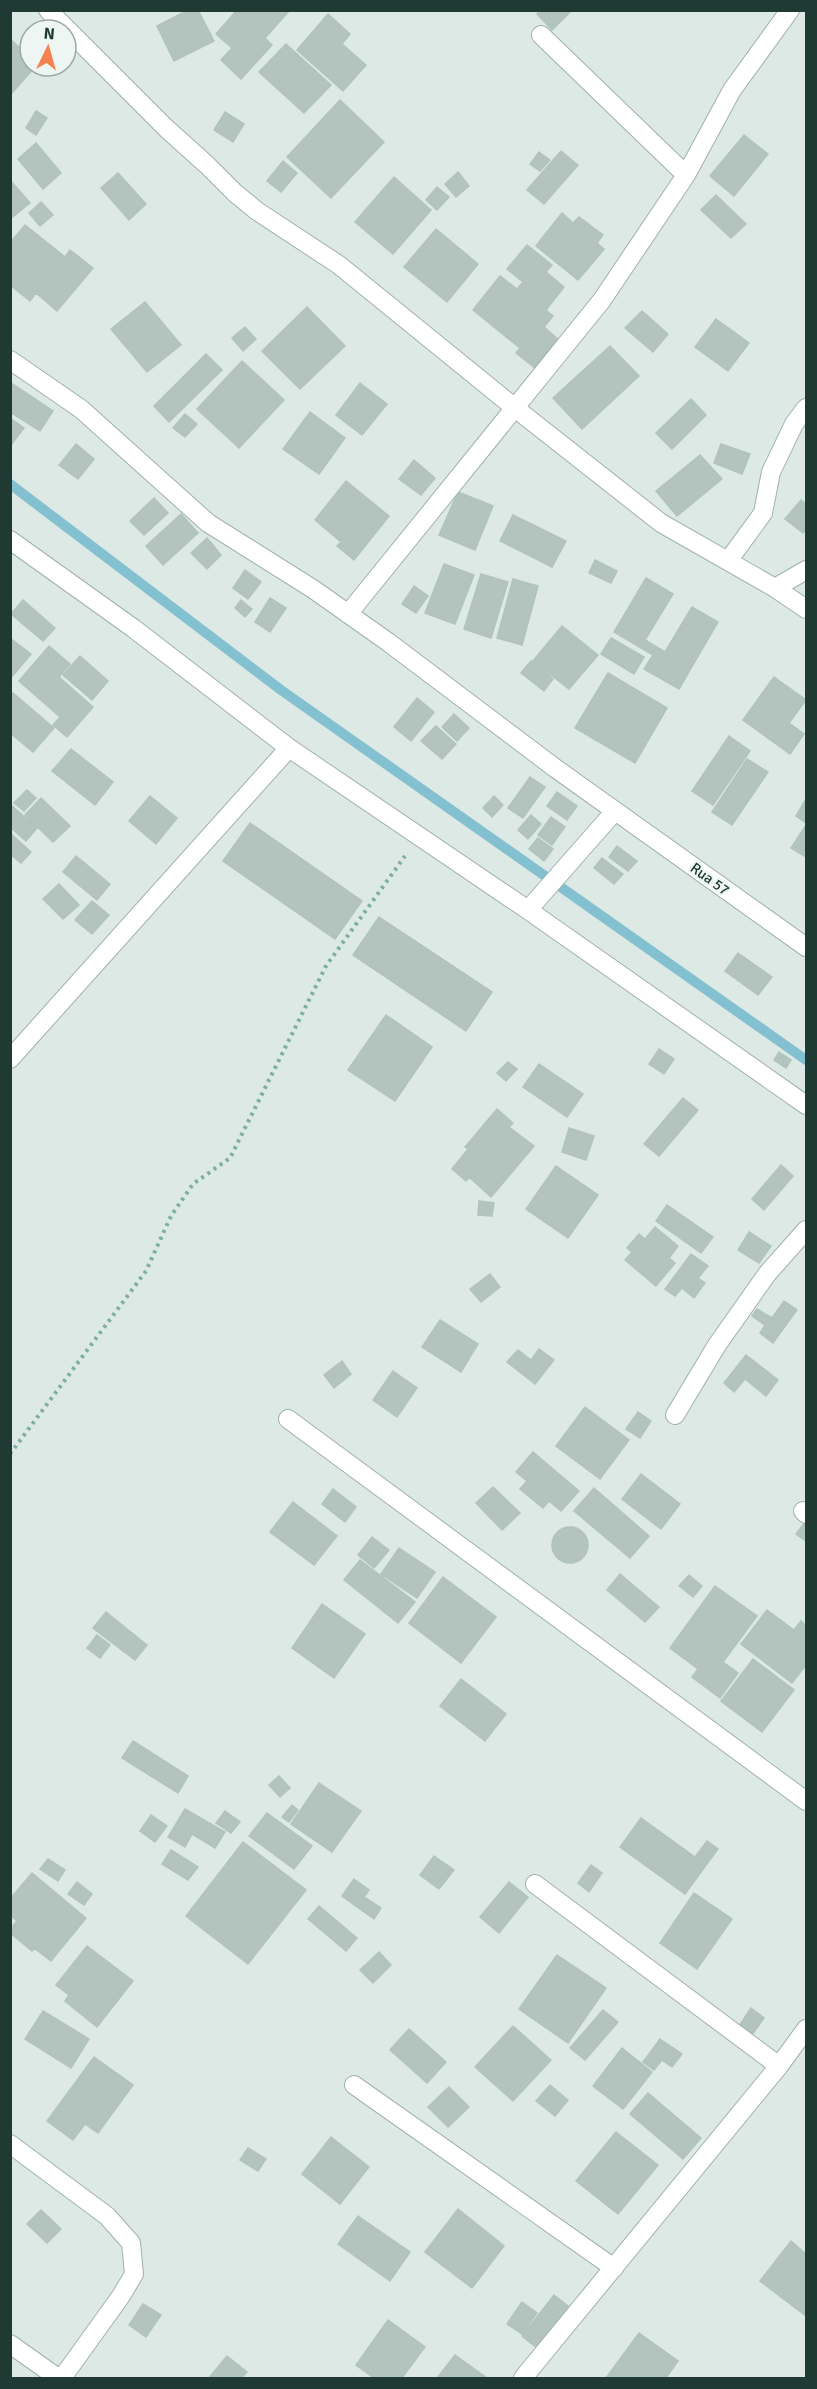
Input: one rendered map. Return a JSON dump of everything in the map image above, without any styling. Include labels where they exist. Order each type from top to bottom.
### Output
[{"type":"street","points":[[48,10],[235,193],[257,211],[339,265],[515,408],[662,523],[807,609]]},
{"type":"street","points":[[348,614],[602,300],[686,175],[732,90],[790,10]]},
{"type":"street","points":[[541,35],[686,175]]},
{"type":"street","name":"Rua 57","points":[[10,360],[81,410],[208,523],[348,614],[615,811],[807,947]]},
{"type":"street","points":[[728,561],[763,513],[771,471],[794,424],[807,408]]},
{"type":"street","points":[[10,540],[133,628],[289,748],[528,910],[807,1105]]},
{"type":"street","points":[[775,588],[807,570]]},
{"type":"street","points":[[10,1059],[289,748]]},
{"type":"street","points":[[528,910],[615,811]]},
{"type":"street","points":[[675,1415],[717,1345],[767,1274],[807,1230]]},
{"type":"street","points":[[288,1419],[807,1801]]},
{"type":"street","points":[[535,1884],[780,2066]]},
{"type":"street","points":[[523,2379],[780,2066],[807,2029]]},
{"type":"street","points":[[354,2085],[614,2268]]},
{"type":"street","points":[[10,2144],[107,2216],[131,2243],[134,2274],[121,2296],[60,2379],[10,2344]]},
{"type":"path","points":[[10,1454],[146,1271],[171,1215],[194,1184],[230,1158],[326,966],[419,836]]},
{"type":"building","points":[[188,10],[198,10],[214,41],[174,61],[157,26]]},
{"type":"building","points":[[237,10],[290,10],[265,38],[272,45],[241,79],[221,60],[232,48],[216,34]]},
{"type":"building","points":[[540,10],[572,10],[552,30],[537,14]]},
{"type":"building","points":[[328,14],[350,34],[342,44],[366,65],[343,91],[297,50]]},
{"type":"building","points":[[10,39],[18,46],[18,78],[25,78],[10,95]]},
{"type":"building","points":[[286,44],[331,85],[304,113],[259,72]]},
{"type":"building","points":[[340,100],[384,142],[331,198],[287,157]]},
{"type":"building","points":[[36,111],[47,118],[36,135],[26,128]]},
{"type":"building","points":[[225,112],[244,124],[233,142],[214,130]]},
{"type":"building","points":[[744,135],[768,154],[734,196],[710,176]]},
{"type":"building","points":[[36,143],[61,173],[43,189],[18,159]]},
{"type":"building","points":[[561,151],[578,165],[544,204],[527,190]]},
{"type":"building","points":[[539,152],[550,160],[540,171],[530,164]]},
{"type":"building","points":[[283,161],[297,173],[281,192],[267,181]]},
{"type":"building","points":[[458,172],[469,186],[456,197],[445,184]]},
{"type":"building","points":[[118,173],[146,204],[129,220],[101,188]]},
{"type":"building","points":[[394,177],[431,210],[393,254],[355,222]]},
{"type":"building","points":[[10,180],[30,203],[10,219]]},
{"type":"building","points":[[437,187],[449,197],[437,210],[426,200]]},
{"type":"building","points":[[716,195],[746,224],[731,238],[701,210]]},
{"type":"building","points":[[41,202],[53,215],[40,226],[29,213]]},
{"type":"building","points":[[562,213],[573,223],[579,217],[603,235],[597,243],[604,249],[590,266],[547,232]]},
{"type":"building","points":[[25,225],[65,257],[70,250],[93,268],[57,311],[36,293],[30,301],[10,285],[10,243]]},
{"type":"building","points":[[436,229],[478,264],[447,302],[404,267]]},
{"type":"building","points":[[546,233],[589,267],[578,280],[536,246]]},
{"type":"building","points":[[527,245],[552,265],[546,272],[564,287],[546,310],[553,316],[544,327],[558,339],[535,368],[516,353],[520,348],[473,310],[500,276],[517,289],[523,282],[507,269]]},
{"type":"building","points":[[145,302],[181,345],[147,372],[111,329]]},
{"type":"building","points":[[307,307],[345,346],[300,389],[262,351]]},
{"type":"building","points":[[642,311],[668,334],[653,352],[625,328]]},
{"type":"building","points":[[716,319],[749,343],[728,371],[695,347]]},
{"type":"building","points":[[245,327],[256,339],[243,351],[232,338]]},
{"type":"building","points":[[610,346],[639,376],[582,429],[553,398]]},
{"type":"building","points":[[206,354],[222,370],[169,422],[154,406]]},
{"type":"building","points":[[242,361],[284,400],[239,448],[197,409]]},
{"type":"building","points":[[360,383],[387,404],[362,435],[336,415]]},
{"type":"building","points":[[13,384],[53,411],[40,431],[10,412],[10,387]]},
{"type":"building","points":[[691,399],[706,415],[672,449],[656,433]]},
{"type":"building","points":[[310,412],[345,438],[319,474],[283,449]]},
{"type":"building","points":[[185,414],[197,424],[185,437],[173,428]]},
{"type":"building","points":[[10,418],[24,428],[11,445],[10,445]]},
{"type":"building","points":[[76,444],[94,459],[78,479],[59,465]]},
{"type":"building","points":[[721,444],[750,454],[742,474],[714,463]]},
{"type":"building","points":[[700,455],[722,479],[677,516],[656,491]]},
{"type":"building","points":[[414,460],[435,478],[421,495],[399,479]]},
{"type":"building","points":[[346,481],[389,516],[354,560],[337,546],[341,542],[315,520]]},
{"type":"building","points":[[458,492],[493,506],[475,550],[439,535]]},
{"type":"building","points":[[154,498],[168,513],[144,535],[130,521]]},
{"type":"building","points":[[801,500],[806,504],[806,529],[803,533],[785,519]]},
{"type":"building","points":[[181,514],[198,533],[163,565],[146,546]]},
{"type":"building","points":[[513,515],[566,541],[552,567],[500,541]]},
{"type":"building","points":[[207,538],[221,555],[207,569],[191,553]]},
{"type":"building","points":[[595,560],[617,571],[611,583],[589,573]]},
{"type":"building","points":[[444,564],[474,575],[455,624],[425,613]]},
{"type":"building","points":[[245,570],[261,582],[248,599],[233,588]]},
{"type":"building","points":[[481,574],[508,582],[491,638],[464,629]]},
{"type":"building","points":[[646,578],[673,594],[645,640],[665,652],[692,607],[718,622],[679,689],[644,669],[653,655],[614,632]]},
{"type":"building","points":[[513,579],[538,586],[522,645],[497,638]]},
{"type":"building","points":[[414,586],[428,596],[416,613],[402,604]]},
{"type":"building","points":[[270,598],[286,608],[270,632],[255,622]]},
{"type":"building","points":[[23,600],[55,628],[43,641],[11,614]]},
{"type":"building","points":[[241,600],[252,609],[245,617],[235,608]]},
{"type":"building","points":[[562,626],[598,655],[569,689],[533,661]]},
{"type":"building","points":[[10,638],[31,654],[10,679]]},
{"type":"building","points":[[611,638],[644,657],[634,674],[601,654]]},
{"type":"building","points":[[49,646],[70,664],[59,677],[93,707],[67,737],[53,725],[60,717],[19,681]]},
{"type":"building","points":[[80,656],[108,681],[92,700],[63,675]]},
{"type":"building","points":[[531,661],[553,679],[544,691],[521,673]]},
{"type":"building","points":[[608,673],[667,708],[635,763],[575,728]]},
{"type":"building","points":[[774,677],[806,700],[789,723],[804,734],[790,754],[743,720]]},
{"type":"building","points":[[13,693],[54,728],[33,752],[10,733],[10,696]]},
{"type":"building","points":[[417,698],[434,712],[411,741],[394,727]]},
{"type":"building","points":[[454,714],[469,728],[457,741],[442,727]]},
{"type":"building","points":[[436,726],[456,744],[442,759],[421,741]]},
{"type":"building","points":[[729,736],[750,751],[713,805],[692,791]]},
{"type":"building","points":[[71,749],[113,782],[95,805],[52,771]]},
{"type":"building","points":[[747,759],[768,772],[732,825],[712,812]]},
{"type":"building","points":[[530,777],[545,787],[523,818],[508,808]]},
{"type":"building","points":[[27,790],[36,798],[24,811],[14,803]]},
{"type":"building","points":[[557,792],[577,806],[567,820],[547,806]]},
{"type":"building","points":[[150,796],[177,818],[156,844],[129,821]]},
{"type":"building","points":[[494,796],[503,805],[492,817],[483,808]]},
{"type":"building","points":[[41,798],[70,826],[53,842],[25,815]]},
{"type":"building","points":[[806,799],[806,823],[796,816]]},
{"type":"building","points":[[11,805],[37,828],[26,841],[10,827]]},
{"type":"building","points":[[531,815],[541,824],[528,839],[518,830]]},
{"type":"building","points":[[551,817],[565,827],[552,845],[538,835]]},
{"type":"building","points":[[250,823],[362,901],[335,939],[223,861]]},
{"type":"building","points":[[806,825],[806,857],[791,848]]},
{"type":"building","points":[[10,833],[31,852],[21,863],[10,854]]},
{"type":"building","points":[[538,838],[553,849],[544,861],[529,849]]},
{"type":"building","points":[[617,846],[637,861],[628,871],[609,857]]},
{"type":"building","points":[[76,856],[110,884],[97,900],[63,872]]},
{"type":"building","points":[[602,858],[623,874],[614,884],[594,868]]},
{"type":"building","points":[[59,884],[79,905],[63,919],[43,899]]},
{"type":"building","points":[[92,901],[109,915],[92,934],[75,920]]},
{"type":"building","points":[[379,917],[492,992],[466,1031],[353,955]]},
{"type":"building","points":[[738,953],[772,977],[758,995],[725,971]]},
{"type":"building","points":[[386,1015],[432,1047],[395,1101],[348,1070]]},
{"type":"building","points":[[659,1049],[674,1059],[664,1074],[649,1064]]},
{"type":"building","points":[[779,1052],[791,1060],[786,1068],[774,1060]]},
{"type":"building","points":[[508,1062],[517,1069],[506,1081],[497,1073]]},
{"type":"building","points":[[539,1064],[583,1094],[567,1117],[523,1087]]},
{"type":"building","points":[[683,1098],[698,1110],[659,1156],[644,1144]]},
{"type":"building","points":[[497,1109],[513,1123],[509,1127],[534,1146],[491,1197],[469,1177],[466,1181],[452,1169],[468,1149],[465,1147]]},
{"type":"building","points":[[569,1128],[594,1136],[586,1160],[562,1152]]},
{"type":"building","points":[[781,1165],[793,1176],[764,1210],[752,1199]]},
{"type":"building","points":[[556,1166],[598,1195],[568,1238],[526,1209]]},
{"type":"building","points":[[479,1201],[494,1203],[492,1216],[478,1215]]},
{"type":"building","points":[[667,1205],[713,1237],[701,1253],[656,1221]]},
{"type":"building","points":[[655,1227],[678,1246],[669,1258],[675,1263],[656,1286],[625,1260],[632,1252],[627,1248],[639,1234],[645,1239]]},
{"type":"building","points":[[749,1232],[771,1246],[759,1263],[738,1250]]},
{"type":"building","points":[[691,1254],[708,1266],[698,1278],[705,1283],[694,1298],[682,1288],[675,1296],[665,1289]]},
{"type":"building","points":[[490,1274],[500,1287],[481,1302],[470,1289]]},
{"type":"building","points":[[784,1301],[797,1310],[773,1343],[760,1333],[765,1325],[752,1316],[757,1309],[772,1318]]},
{"type":"building","points":[[440,1320],[478,1344],[461,1372],[422,1347]]},
{"type":"building","points":[[539,1349],[554,1360],[535,1384],[507,1362],[518,1350],[531,1360]]},
{"type":"building","points":[[746,1355],[778,1380],[766,1396],[745,1379],[734,1392],[724,1383]]},
{"type":"building","points":[[342,1361],[351,1374],[334,1388],[324,1375]]},
{"type":"building","points":[[393,1371],[417,1388],[397,1417],[373,1400]]},
{"type":"building","points":[[585,1407],[629,1440],[600,1479],[556,1446]]},
{"type":"building","points":[[638,1412],[651,1421],[640,1438],[626,1429]]},
{"type":"building","points":[[533,1452],[579,1491],[561,1511],[549,1501],[543,1508],[520,1489],[527,1481],[516,1472]]},
{"type":"building","points":[[641,1474],[680,1504],[661,1529],[622,1499]]},
{"type":"building","points":[[493,1487],[520,1513],[502,1530],[476,1503]]},
{"type":"building","points":[[594,1488],[649,1536],[630,1558],[574,1511]]},
{"type":"building","points":[[333,1489],[356,1507],[345,1522],[322,1504]]},
{"type":"building","points":[[293,1502],[337,1536],[314,1565],[270,1532]]},
{"type":"building","points":[[806,1521],[806,1541],[796,1534]]},
{"type":"building","points":[[570,1527],[583,1532],[588,1545],[583,1558],[570,1563],[557,1558],[552,1545],[557,1532]]},
{"type":"building","points":[[372,1537],[389,1550],[374,1568],[358,1555]]},
{"type":"building","points":[[399,1548],[435,1572],[417,1598],[381,1574]]},
{"type":"building","points":[[360,1560],[415,1602],[398,1623],[344,1580]]},
{"type":"building","points":[[620,1574],[659,1607],[645,1622],[607,1590]]},
{"type":"building","points":[[689,1575],[702,1586],[693,1597],[679,1586]]},
{"type":"building","points":[[443,1577],[496,1617],[461,1663],[409,1623]]},
{"type":"building","points":[[715,1586],[757,1616],[723,1662],[738,1673],[720,1698],[692,1677],[698,1669],[670,1648]]},
{"type":"building","points":[[322,1604],[365,1634],[334,1678],[292,1648]]},
{"type":"building","points":[[767,1610],[794,1630],[801,1621],[806,1626],[806,1665],[792,1683],[741,1644]]},
{"type":"building","points":[[106,1612],[147,1645],[135,1660],[93,1628]]},
{"type":"building","points":[[97,1635],[110,1645],[100,1658],[87,1648]]},
{"type":"building","points":[[753,1659],[794,1690],[762,1732],[721,1701]]},
{"type":"building","points":[[461,1679],[506,1714],[485,1741],[440,1706]]},
{"type":"building","points":[[133,1741],[188,1776],[178,1793],[122,1758]]},
{"type":"building","points":[[279,1776],[290,1788],[280,1797],[269,1785]]},
{"type":"building","points":[[319,1783],[361,1811],[332,1852],[291,1824]]},
{"type":"building","points":[[292,1805],[298,1810],[289,1822],[282,1817]]},
{"type":"building","points":[[185,1809],[225,1832],[215,1848],[192,1834],[185,1847],[168,1837]]},
{"type":"building","points":[[225,1811],[240,1822],[231,1833],[216,1823]]},
{"type":"building","points":[[267,1813],[312,1846],[294,1869],[249,1836]]},
{"type":"building","points":[[151,1815],[167,1826],[155,1842],[140,1831]]},
{"type":"building","points":[[641,1818],[695,1857],[707,1841],[718,1849],[685,1894],[620,1847]]},
{"type":"building","points":[[243,1842],[306,1890],[248,1964],[186,1916]]},
{"type":"building","points":[[171,1850],[198,1867],[188,1880],[162,1864]]},
{"type":"building","points":[[434,1856],[454,1870],[439,1889],[420,1875]]},
{"type":"building","points":[[48,1859],[65,1870],[58,1881],[40,1869]]},
{"type":"building","points":[[591,1865],[602,1873],[589,1892],[578,1883]]},
{"type":"building","points":[[32,1873],[86,1918],[51,1961],[34,1948],[32,1951],[10,1933],[10,1929],[17,1921],[10,1915],[10,1899]]},
{"type":"building","points":[[354,1879],[369,1890],[364,1897],[381,1908],[374,1919],[342,1896]]},
{"type":"building","points":[[77,1882],[92,1894],[84,1905],[68,1894]]},
{"type":"building","points":[[509,1882],[528,1897],[499,1933],[480,1917]]},
{"type":"building","points":[[694,1893],[732,1919],[697,1969],[660,1943]]},
{"type":"building","points":[[319,1906],[357,1938],[346,1951],[308,1919]]},
{"type":"building","points":[[87,1946],[133,1981],[97,2027],[65,2001],[69,1995],[56,1985]]},
{"type":"building","points":[[379,1952],[391,1965],[373,1983],[360,1970]]},
{"type":"building","points":[[557,1955],[606,1988],[568,2043],[519,2009]]},
{"type":"building","points":[[751,2008],[764,2018],[752,2035],[739,2026]]},
{"type":"building","points":[[603,2010],[618,2022],[585,2060],[570,2048]]},
{"type":"building","points":[[43,2011],[89,2039],[71,2068],[25,2039]]},
{"type":"building","points":[[513,2026],[551,2060],[513,2101],[475,2067]]},
{"type":"building","points":[[409,2029],[446,2062],[427,2083],[390,2050]]},
{"type":"building","points":[[660,2039],[682,2054],[672,2067],[662,2060],[654,2070],[643,2062]]},
{"type":"building","points":[[622,2048],[652,2072],[623,2109],[593,2086]]},
{"type":"building","points":[[94,2057],[133,2085],[98,2133],[85,2124],[73,2140],[47,2121]]},
{"type":"building","points":[[550,2085],[568,2100],[555,2116],[536,2101]]},
{"type":"building","points":[[449,2087],[469,2107],[448,2127],[428,2107]]},
{"type":"building","points":[[648,2093],[701,2138],[683,2159],[630,2114]]},
{"type":"building","points":[[616,2132],[658,2165],[618,2214],[576,2181]]},
{"type":"building","points":[[331,2137],[369,2167],[340,2204],[302,2174]]},
{"type":"building","points":[[248,2148],[266,2159],[258,2171],[240,2160]]},
{"type":"building","points":[[458,2209],[504,2246],[472,2288],[425,2252]]},
{"type":"building","points":[[41,2210],[61,2229],[47,2243],[27,2224]]},
{"type":"building","points":[[358,2216],[410,2252],[390,2281],[338,2244]]},
{"type":"building","points":[[791,2241],[806,2254],[806,2316],[760,2281]]},
{"type":"building","points":[[554,2295],[573,2310],[541,2351],[522,2336]]},
{"type":"building","points":[[522,2302],[537,2313],[522,2334],[507,2324]]},
{"type":"building","points":[[143,2304],[161,2315],[146,2337],[129,2325]]},
{"type":"building","points":[[388,2320],[425,2347],[402,2378],[374,2378],[356,2365]]},
{"type":"building","points":[[639,2333],[678,2361],[666,2378],[606,2378]]},
{"type":"building","points":[[455,2355],[487,2378],[437,2378]]},
{"type":"building","points":[[227,2356],[247,2372],[241,2378],[209,2378]]},
{"type":"waterway","points":[[10,484],[281,690],[806,1060]]}]
